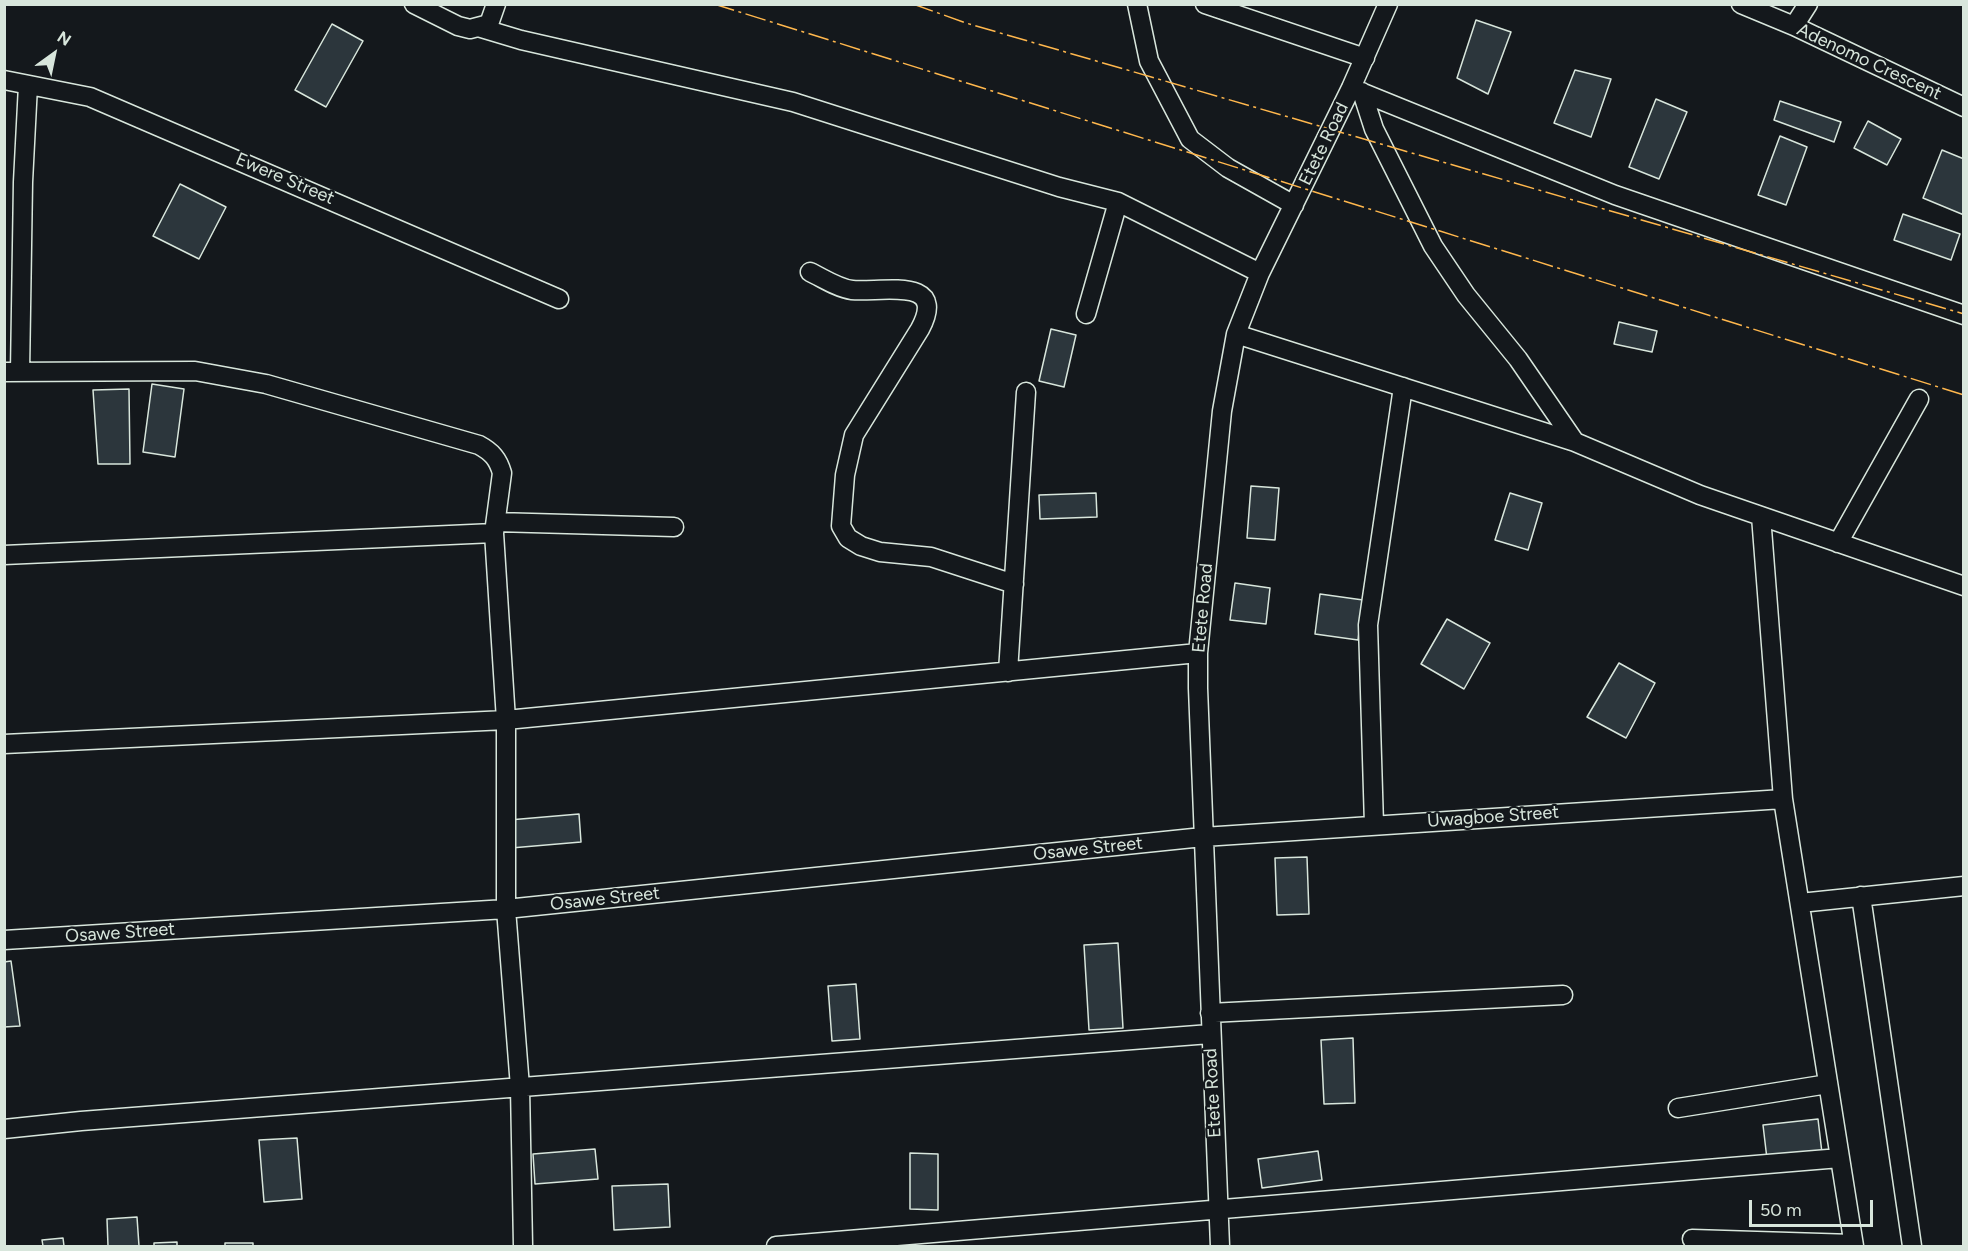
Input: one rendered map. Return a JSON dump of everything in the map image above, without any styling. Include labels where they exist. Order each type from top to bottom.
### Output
[{"type":"street","points":[[414,4],[458,26],[470,29],[481,28],[489,24],[496,4]]},
{"type":"street","points":[[1137,4],[1149,61],[1190,139],[1228,168],[1294,205]]},
{"type":"street","points":[[1205,4],[1365,58]]},
{"type":"street","name":"Etete Road","points":[[1220,1246],[1210,1034],[1198,653],[1222,411],[1236,334],[1260,273],[1356,90],[1365,58],[1388,4]]},
{"type":"street","name":"Adenomo Crescent","points":[[1741,4],[1794,26],[1964,106]]},
{"type":"street","points":[[1794,26],[1808,4]]},
{"type":"street","points":[[481,28],[521,40],[793,102],[1059,186],[1118,202],[1260,273]]},
{"type":"street","name":"Ewere Street","points":[[4,80],[90,97],[558,299]]},
{"type":"street","points":[[28,85],[14,182],[12,372],[195,371],[266,384],[479,445],[495,457],[502,473],[495,528],[506,720],[506,909],[520,1087],[523,1246]]},
{"type":"street","points":[[1356,90],[1615,195],[1964,315]]},
{"type":"street","points":[[1356,90],[1433,246],[1466,295],[1518,359],[1575,442]]},
{"type":"street","points":[[1086,314],[1118,202]]},
{"type":"street","points":[[810,272],[852,290],[901,287],[918,295],[926,303],[928,314],[854,435],[845,475],[841,526],[848,537],[880,552],[932,557],[1014,584]]},
{"type":"street","points":[[1236,334],[1575,442],[1700,495],[1964,586]]},
{"type":"street","points":[[1374,825],[1368,625],[1403,387]]},
{"type":"street","points":[[1008,672],[1026,392]]},
{"type":"street","points":[[1838,543],[1919,399]]},
{"type":"street","points":[[1692,1239],[1854,1245],[1783,799],[1761,516]]},
{"type":"street","points":[[4,555],[495,528],[674,527]]},
{"type":"street","points":[[4,744],[506,720],[1198,653]]},
{"type":"street","name":"Uwagboe Street","points":[[1203,837],[1783,799]]},
{"type":"street","name":"Osawe Street","points":[[4,940],[506,909],[1203,837]]},
{"type":"street","points":[[1800,903],[1964,886]]},
{"type":"street","points":[[1861,896],[1912,1246]]},
{"type":"street","points":[[1210,1013],[1563,995]]},
{"type":"street","points":[[4,1129],[1210,1034]]},
{"type":"street","points":[[1678,1108],[1828,1084]]},
{"type":"street","points":[[776,1246],[1840,1158]]},
{"type":"building","points":[[1476,20],[1511,32],[1488,94],[1457,78]]},
{"type":"building","points":[[332,24],[363,41],[326,107],[295,90]]},
{"type":"building","points":[[1575,70],[1611,79],[1591,137],[1554,123]]},
{"type":"building","points":[[1656,99],[1687,112],[1659,179],[1629,167]]},
{"type":"building","points":[[1780,101],[1841,122],[1834,142],[1774,120]]},
{"type":"building","points":[[1868,121],[1901,139],[1887,165],[1854,148]]},
{"type":"building","points":[[1780,136],[1807,147],[1786,205],[1758,195]]},
{"type":"building","points":[[1942,150],[1964,159],[1964,215],[1923,198]]},
{"type":"building","points":[[180,184],[226,207],[199,259],[153,236]]},
{"type":"building","points":[[1903,214],[1960,234],[1951,260],[1894,240]]},
{"type":"building","points":[[1619,322],[1657,331],[1652,352],[1614,344]]},
{"type":"building","points":[[1051,329],[1076,335],[1064,387],[1039,381]]},
{"type":"building","points":[[152,384],[184,389],[175,457],[143,452]]},
{"type":"building","points":[[129,389],[130,464],[98,464],[93,390]]},
{"type":"building","points":[[1251,486],[1279,488],[1275,540],[1247,538]]},
{"type":"building","points":[[1096,493],[1097,517],[1040,519],[1039,495]]},
{"type":"building","points":[[1510,493],[1542,503],[1528,550],[1495,540]]},
{"type":"building","points":[[1235,583],[1270,588],[1266,624],[1230,620]]},
{"type":"building","points":[[1320,594],[1363,600],[1358,640],[1315,634]]},
{"type":"building","points":[[1447,619],[1490,643],[1464,689],[1421,664]]},
{"type":"building","points":[[1619,663],[1655,683],[1626,738],[1587,717]]},
{"type":"building","points":[[579,814],[581,842],[511,848],[509,820]]},
{"type":"building","points":[[1307,857],[1309,914],[1277,915],[1275,858]]},
{"type":"building","points":[[1118,943],[1123,1028],[1089,1030],[1084,945]]},
{"type":"building","points":[[11,961],[20,1026],[4,1027],[4,962]]},
{"type":"building","points":[[856,984],[860,1039],[832,1041],[828,986]]},
{"type":"building","points":[[1353,1038],[1355,1103],[1324,1104],[1321,1040]]},
{"type":"building","points":[[1818,1119],[1822,1153],[1767,1159],[1763,1125]]},
{"type":"building","points":[[297,1138],[302,1199],[264,1202],[259,1140]]},
{"type":"building","points":[[595,1149],[598,1179],[535,1184],[533,1154]]},
{"type":"building","points":[[1318,1151],[1322,1180],[1262,1188],[1258,1159]]},
{"type":"building","points":[[910,1153],[938,1154],[938,1210],[910,1209]]},
{"type":"building","points":[[668,1184],[670,1227],[614,1230],[612,1186]]},
{"type":"building","points":[[137,1217],[139,1246],[108,1246],[107,1219]]},
{"type":"building","points":[[63,1238],[64,1246],[43,1246],[42,1240]]},
{"type":"building","points":[[177,1242],[177,1246],[154,1246],[154,1243]]},
{"type":"building","points":[[225,1243],[253,1243],[253,1246],[225,1246]]},
{"type":"power","points":[[714,4],[1964,395]]},
{"type":"power","points":[[913,4],[966,23],[1964,314]]}]
